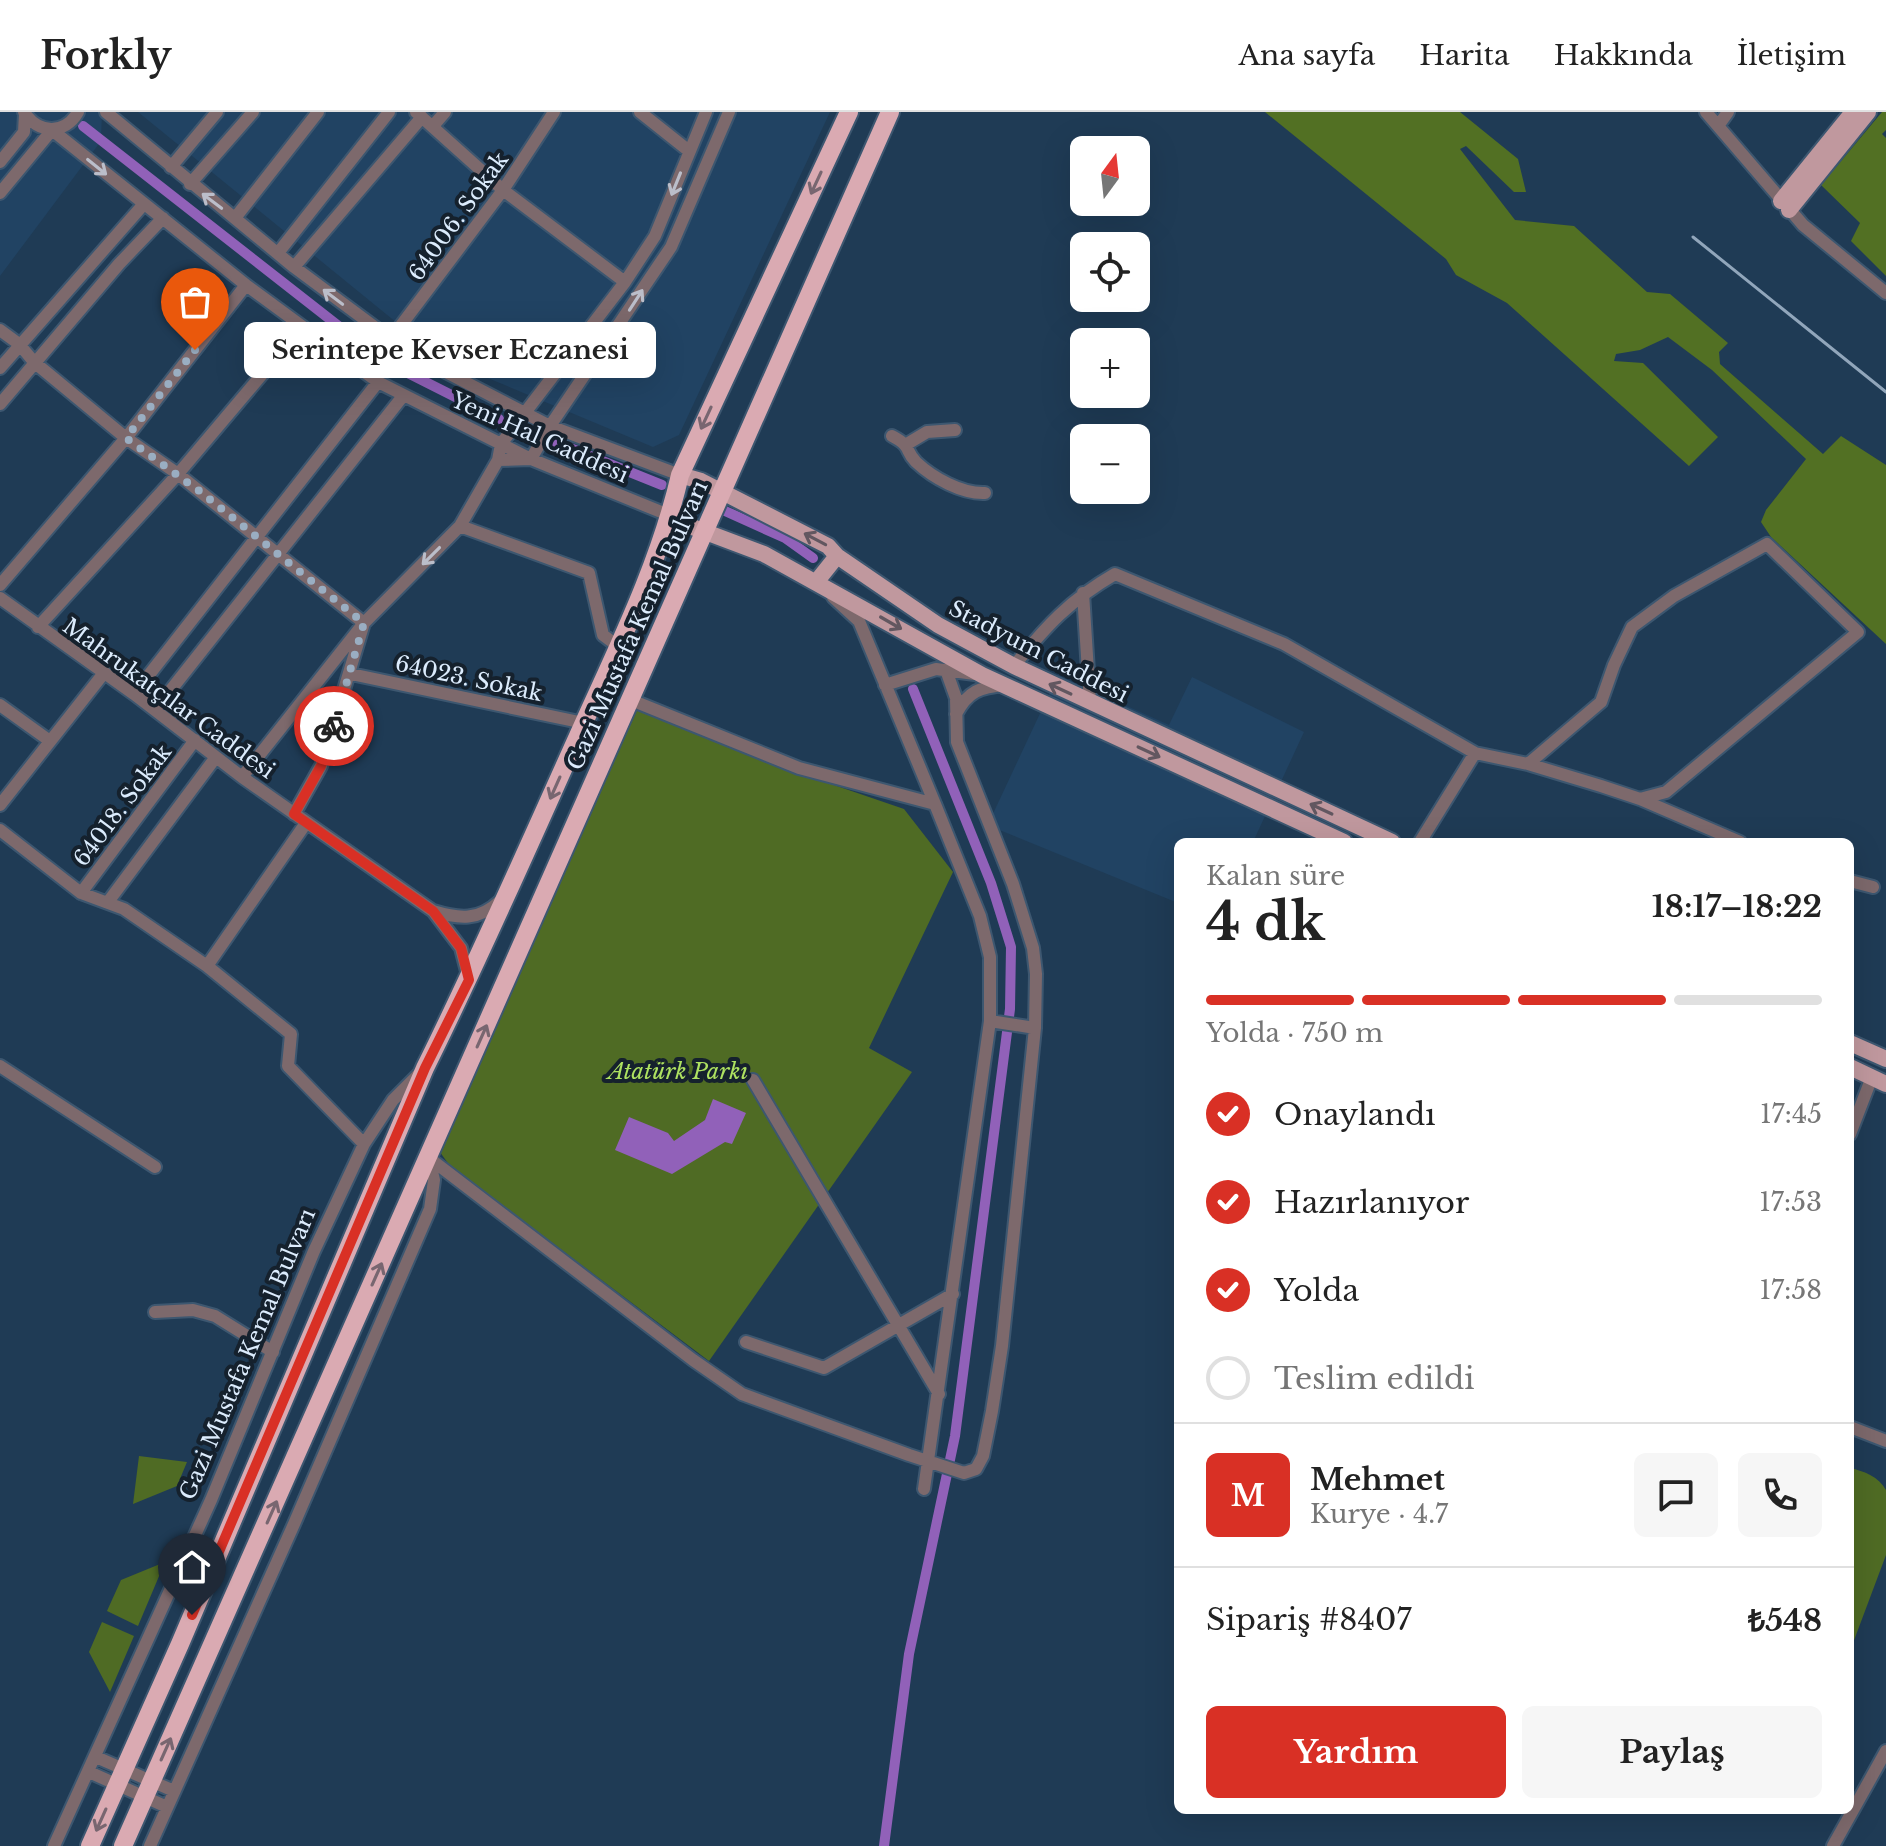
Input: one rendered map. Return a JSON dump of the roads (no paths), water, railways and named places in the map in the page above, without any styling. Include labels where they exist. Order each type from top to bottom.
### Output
[{"type":"highway","name":"Gazi Mustafa Kemal Bulvarı","points":[[90,1846],[186,1630],[425,1068],[469,980],[619,647],[671,516],[680,475],[849,112]]},
{"type":"highway","name":"Gazi Mustafa Kemal Bulvarı","points":[[123,1846],[890,112]]},
{"type":"main road","points":[[1785,205],[1853,112]]},
{"type":"main road","points":[[1785,205],[1868,112]]},
{"type":"main road","name":"Stadyum Caddesi","points":[[680,475],[701,481],[828,546],[837,556],[938,625],[1014,666],[1383,838]]},
{"type":"main road","name":"Stadyum Caddesi","points":[[671,516],[764,554],[817,581],[982,675],[1335,838]]},
{"type":"main road","points":[[817,581],[837,556]]},
{"type":"main road","points":[[1854,1045],[1886,1060],[1879,1070],[1879,1081],[1854,1069]]},
{"type":"street","points":[[0,193],[52,130],[70,123],[78,112]]},
{"type":"street","name":"Yeni Hal Caddesi","points":[[106,112],[294,267],[411,354],[550,426],[680,475]]},
{"type":"street","points":[[171,167],[217,112]]},
{"type":"street","points":[[190,184],[253,112]]},
{"type":"street","points":[[235,218],[318,112]]},
{"type":"street","points":[[278,253],[389,112]]},
{"type":"street","points":[[433,126],[445,112]]},
{"type":"street","name":"64006. Sokak","points":[[390,340],[503,190],[554,112]]},
{"type":"street","points":[[640,112],[689,151]]},
{"type":"street","points":[[242,777],[364,623],[460,526],[498,460],[501,444],[625,282],[655,236],[706,112]]},
{"type":"street","points":[[498,460],[531,459],[671,247],[729,112]]},
{"type":"street","points":[[1706,112],[1803,225],[1886,293]]},
{"type":"street","points":[[1718,126],[1728,112]]},
{"type":"street","points":[[0,162],[24,132],[25,113]]},
{"type":"street","name":"Yeni Hal Caddesi","points":[[25,113],[36,125],[52,130],[246,285],[378,382],[531,459],[671,516]]},
{"type":"street","points":[[294,267],[419,114],[503,190],[625,282]]},
{"type":"street","points":[[0,368],[143,205]]},
{"type":"street","points":[[0,404],[119,264],[163,218]]},
{"type":"street","points":[[0,585],[126,438],[246,285]]},
{"type":"street","points":[[38,627],[178,474],[302,327]]},
{"type":"street","points":[[0,330],[126,438],[178,474],[364,623]]},
{"type":"street","points":[[134,694],[378,382]]},
{"type":"street","points":[[155,710],[403,396]]},
{"type":"street","points":[[907,444],[927,432],[955,430]]},
{"type":"street","points":[[892,436],[907,444],[913,460],[937,477],[966,492],[985,493]]},
{"type":"street","points":[[460,526],[589,573],[603,635],[619,647]]},
{"type":"street","points":[[1528,764],[1601,702],[1632,627],[1674,596],[1767,544],[1858,632],[1666,792],[1640,799]]},
{"type":"street","points":[[1014,666],[1046,626],[1083,593],[1115,574],[1284,644],[1475,753],[1528,764],[1640,799],[1731,838]]},
{"type":"street","points":[[817,581],[859,621],[980,916],[990,957],[990,1021],[939,1394],[935,1462],[924,1489]]},
{"type":"street","points":[[1083,593],[1090,703]]},
{"type":"street","name":"Mahrukatçılar Caddesi","points":[[0,598],[134,694],[242,777],[433,911],[458,919],[478,916],[490,911],[508,893]]},
{"type":"street","points":[[294,814],[321,766],[364,623]]},
{"type":"street","points":[[885,685],[936,669],[982,675]]},
{"type":"street","points":[[429,1158],[742,1394],[964,1473],[976,1469],[983,1456],[992,1411],[1035,1028],[1036,974],[1033,948],[1013,884],[957,742],[956,698],[946,670]]},
{"type":"street","points":[[0,805],[104,673]]},
{"type":"street","name":"64023. Sokak","points":[[351,674],[584,723]]},
{"type":"street","points":[[955,717],[969,693],[981,687],[1005,685]]},
{"type":"street","points":[[631,700],[799,768],[935,804]]},
{"type":"street","points":[[0,705],[50,741]]},
{"type":"street","name":"64018. Sokak","points":[[81,893],[195,740]]},
{"type":"street","points":[[1422,838],[1475,753]]},
{"type":"street","points":[[108,902],[216,757]]},
{"type":"street","points":[[207,966],[306,823]]},
{"type":"street","points":[[0,830],[81,893],[124,909],[207,966],[291,1034],[288,1066],[364,1144]]},
{"type":"street","points":[[1854,882],[1873,887]]},
{"type":"street","name":"Mahrukatçılar Caddesi","points":[[433,911],[461,948],[469,980]]},
{"type":"street","points":[[990,1021],[1035,1028]]},
{"type":"street","points":[[0,1066],[155,1167]]},
{"type":"street","name":"Gazi Mustafa Kemal Bulvarı","points":[[54,1846],[211,1500],[314,1251],[364,1144],[393,1100],[425,1068]]},
{"type":"street","points":[[753,1080],[939,1394]]},
{"type":"street","points":[[1854,1127],[1879,1081]]},
{"type":"street","name":"Gazi Mustafa Kemal Bulvarı","points":[[150,1846],[430,1209],[434,1180],[429,1158]]},
{"type":"street","points":[[746,1342],[824,1368],[953,1294]]},
{"type":"street","points":[[155,1312],[193,1310],[215,1316],[273,1352]]},
{"type":"street","points":[[1854,1429],[1886,1441]]},
{"type":"street","points":[[1854,1808],[1886,1751]]},
{"type":"street","points":[[96,1757],[120,1778]]},
{"type":"street","points":[[89,1772],[120,1778],[148,1790],[167,1807]]},
{"type":"street","points":[[148,1790],[174,1791]]},
{"type":"street","points":[[1833,1846],[1851,1814]]},
{"type":"waterway","points":[[83,126],[382,360],[499,419]]},
{"type":"waterway","points":[[550,440],[662,485]]},
{"type":"waterway","points":[[725,511],[785,538],[813,558]]},
{"type":"waterway","points":[[884,1846],[909,1654],[955,1436],[1010,1009],[1011,947],[991,883],[913,689]]},
{"type":"railway","points":[[1693,237],[1886,392]]},
{"type":"place","name":"Serintepe Kevser Eczanesi","points":[[195,350]]},
{"type":"park label","name":"Atatürk Parkı","points":[[678,1071]]}]
